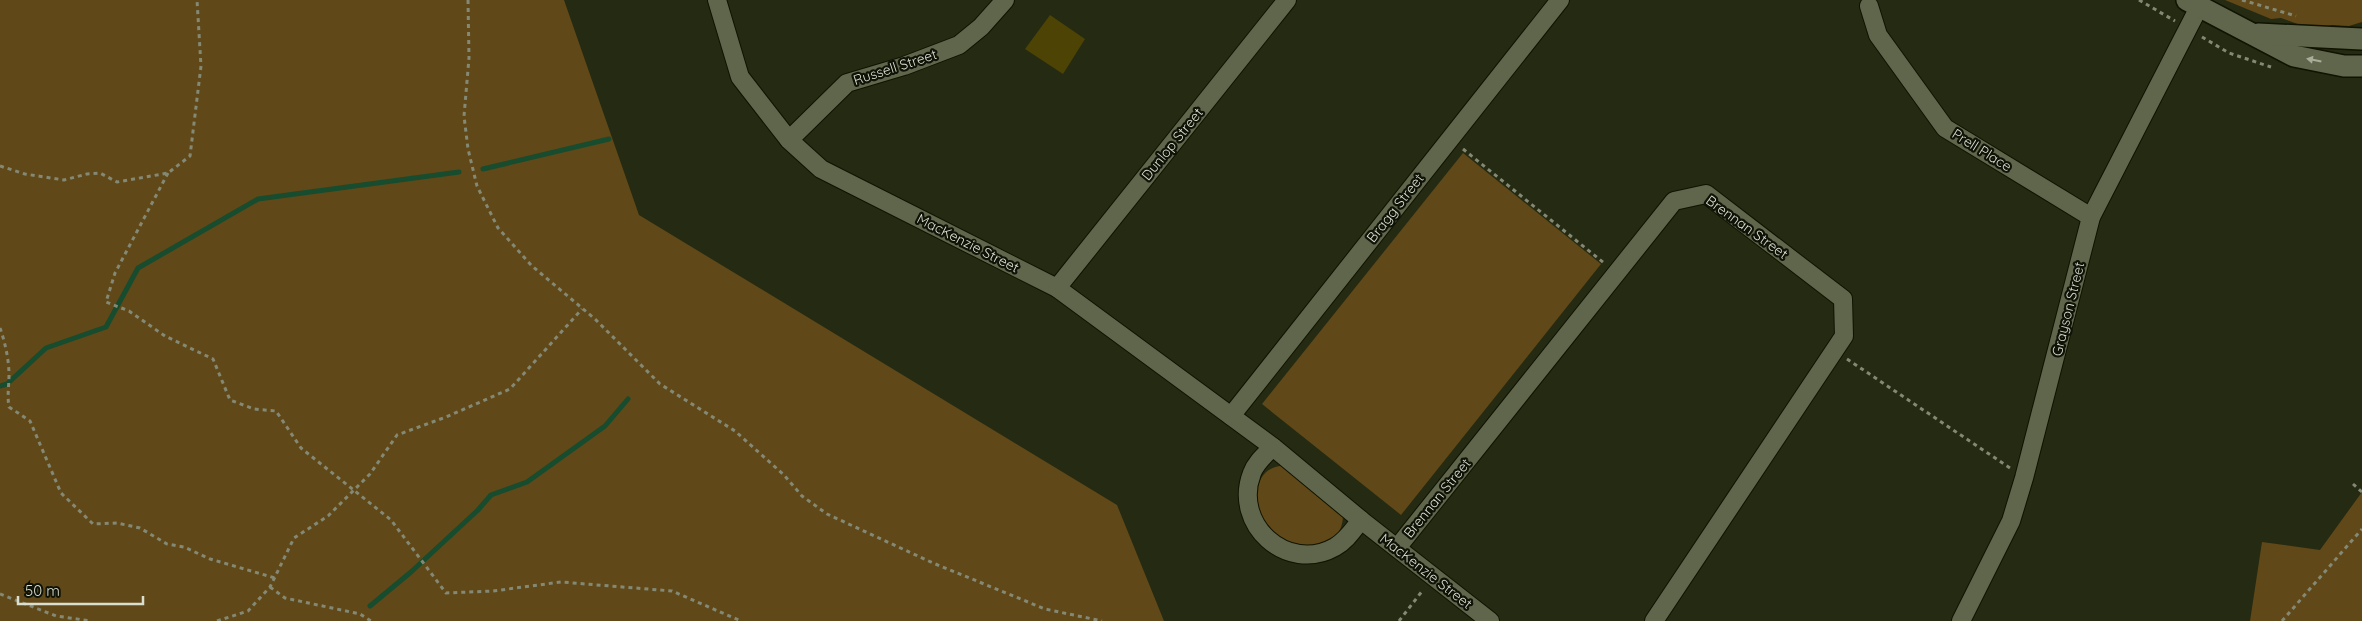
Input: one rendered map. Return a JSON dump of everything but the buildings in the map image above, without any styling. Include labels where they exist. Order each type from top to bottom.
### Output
[{"type":"street","name":"MacKenzie Street","points":[[717,0],[740,77],[790,140],[821,169],[1058,288],[1274,447],[1361,520],[1490,621]]},
{"type":"street","name":"Russell Street","points":[[790,140],[847,83],[904,66],[959,45],[981,26],[1005,0]]},
{"type":"street","name":"Dunlop Street","points":[[1058,288],[1287,0]]},
{"type":"street","name":"Bragg Street","points":[[1231,416],[1560,0]]},
{"type":"street","points":[[2193,4],[2253,33],[2294,56],[2344,66],[2362,66]]},
{"type":"street","name":"Grayson Street","points":[[1961,621],[2011,521],[2027,469],[2091,217],[2193,4]]},
{"type":"street","name":"Prell Place","points":[[1869,6],[1878,35],[1946,128],[2091,217]]},
{"type":"street","points":[[2253,33],[2362,39]]},
{"type":"street","name":"Brennan Street","points":[[1397,548],[1674,201],[1706,194],[1843,299],[1844,336],[1654,621]]},
{"type":"street","points":[[1274,447],[1258,462],[1252,473],[1247,497],[1253,520],[1267,540],[1288,552],[1300,554],[1318,553],[1335,547],[1345,540],[1361,520]]},
{"type":"path","points":[[197,0],[201,66],[190,156],[168,174],[115,272],[106,302],[129,311],[165,336],[213,359],[230,400],[254,409],[276,412],[301,448],[355,489],[391,520],[446,593],[493,591],[561,582],[672,591],[741,621]]},
{"type":"path","points":[[468,0],[469,58],[464,116],[468,149],[476,186],[498,228],[532,266],[582,309],[660,384],[735,431],[784,475],[802,496],[827,514],[933,562],[1045,608],[1102,621]]},
{"type":"path","points":[[2242,0],[2263,8],[2304,17]]},
{"type":"path","points":[[1450,139],[1616,273]]},
{"type":"path","points":[[0,166],[24,174],[64,180],[100,173],[117,182],[168,174]]},
{"type":"path","points":[[217,621],[248,611],[270,587],[294,538],[328,516],[370,474],[397,435],[446,417],[510,389],[582,309]]},
{"type":"path","points":[[0,328],[10,374],[7,392],[9,407],[30,421],[62,493],[86,518],[93,524],[117,522],[140,528],[167,544],[184,547],[210,559],[275,578]]},
{"type":"path","points":[[1834,350],[2013,470]]},
{"type":"path","points":[[2353,484],[2362,492]]},
{"type":"path","points":[[2282,621],[2362,529]]},
{"type":"path","points":[[1399,621],[1433,576]]},
{"type":"path","points":[[270,587],[285,598],[360,614],[371,621]]},
{"type":"path","points":[[0,594],[56,616],[91,621]]},
{"type":"shaded area","points":[[0,0],[564,0],[639,215],[1117,505],[1164,621],[0,621]]},
{"type":"shaded area","points":[[2225,0],[2362,0],[2362,22],[2349,26],[2332,25],[2314,30],[2281,18],[2271,19]]},
{"type":"shaded area","points":[[1463,153],[1601,264],[1401,515],[1262,404]]},
{"type":"shaded area","points":[[1280,466],[1286,468],[1343,517],[1339,531],[1331,541],[1322,545],[1301,547],[1283,541],[1270,529],[1261,514],[1257,498],[1259,483],[1266,472]]},
{"type":"shaded area","points":[[2362,492],[2362,621],[2250,621],[2262,542],[2320,550]]},
{"type":"waterway","points":[[483,169],[609,139]]},
{"type":"waterway","points":[[0,386],[7,384],[46,348],[106,327],[138,268],[258,199],[459,172]]},
{"type":"waterway","points":[[370,606],[411,572],[478,510],[491,495],[527,482],[605,426],[628,399]]}]
